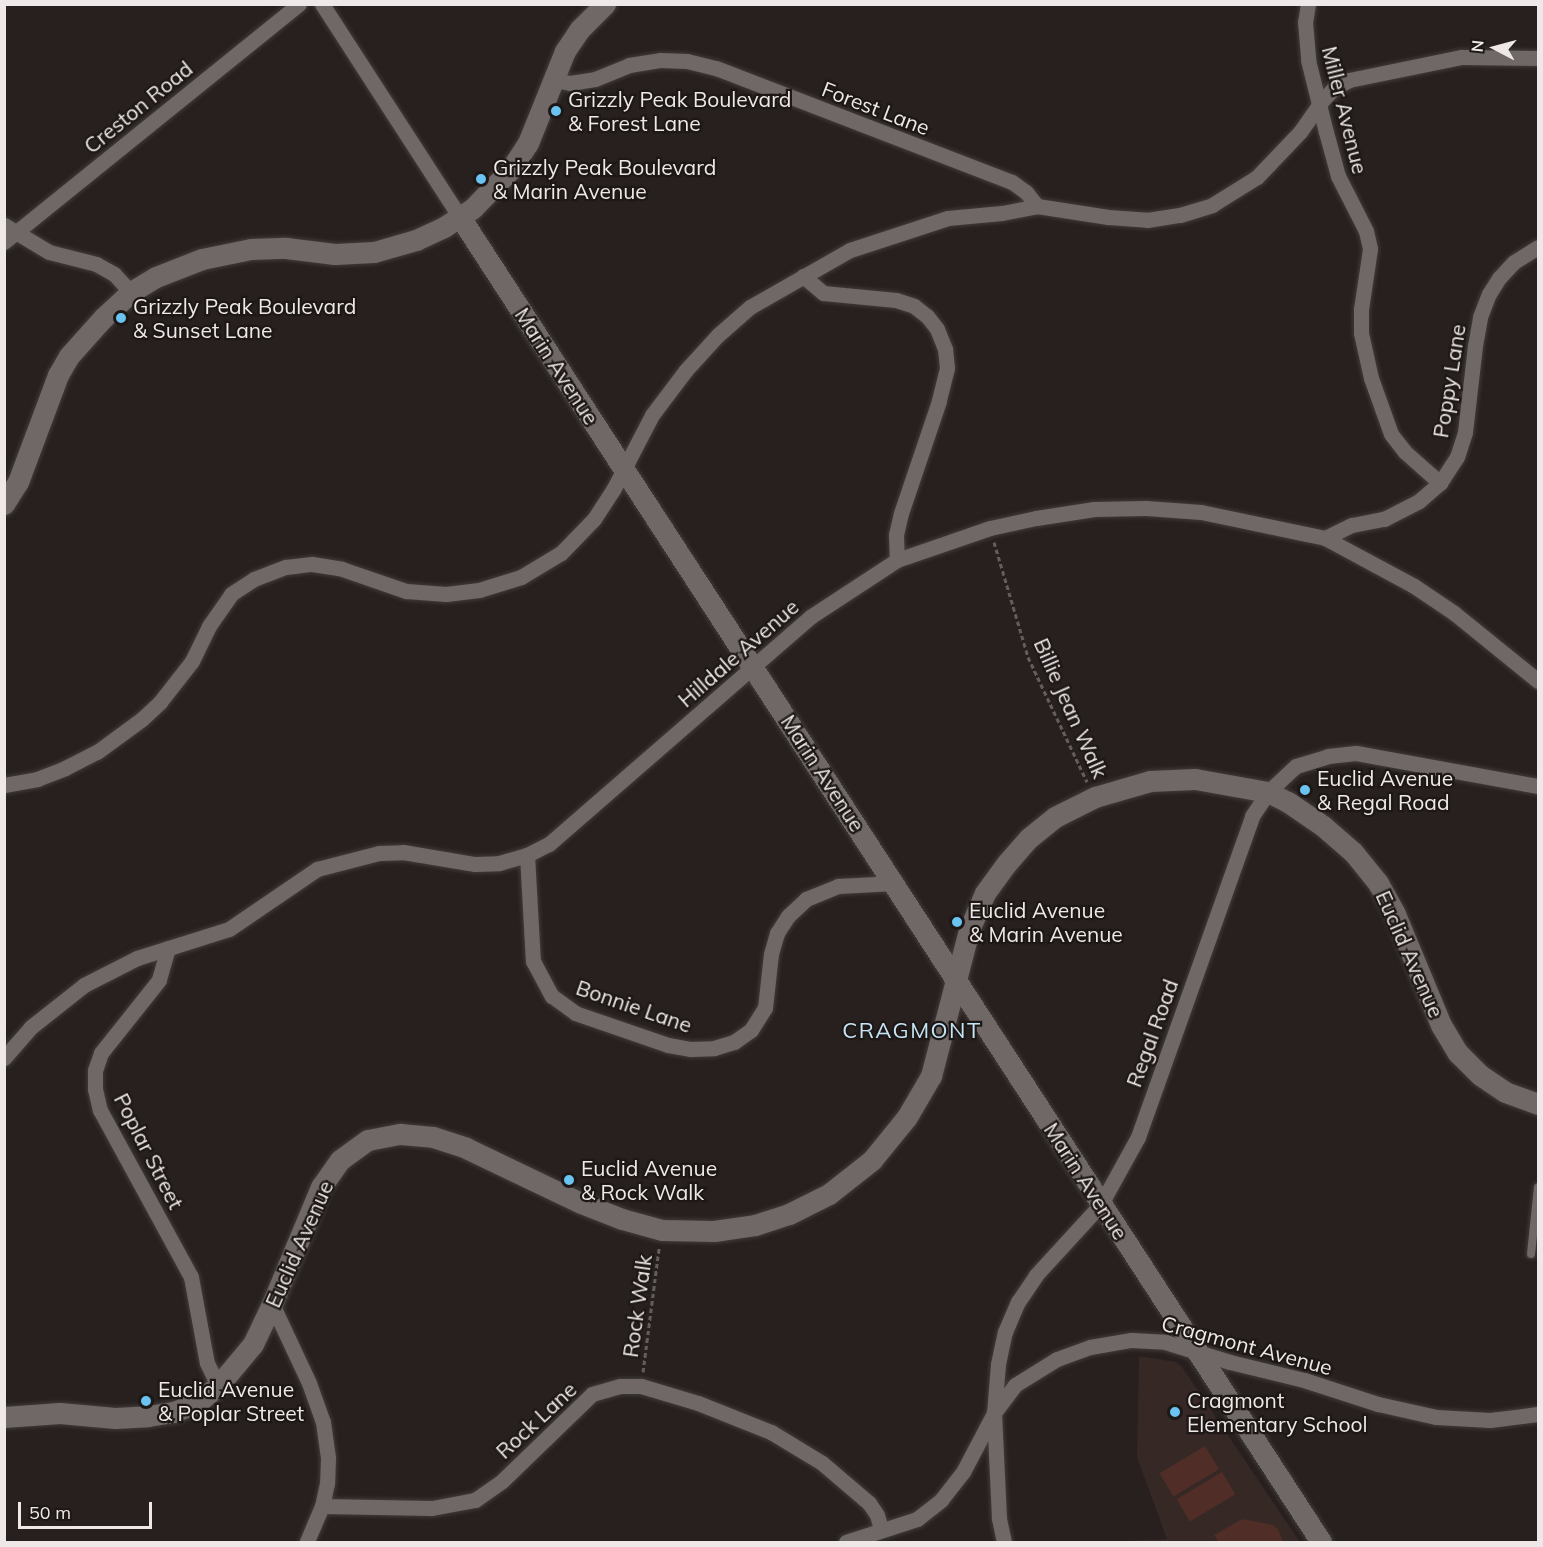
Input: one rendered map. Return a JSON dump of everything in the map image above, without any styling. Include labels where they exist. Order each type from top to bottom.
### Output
[{"type":"street","name":"Creston Road","points":[[8,233],[299,4]]},
{"type":"street","name":"Marin Avenue","points":[[322,4],[1321,1542]]},
{"type":"street","points":[[4,504],[18,482],[58,375],[69,356],[103,318],[131,292],[156,277],[201,258],[251,249],[286,248],[335,254],[374,252],[416,240],[460,217],[473,208],[511,169],[528,143],[565,51],[579,30],[605,4]]},
{"type":"street","name":"Miller Avenue","points":[[1308,4],[1305,22],[1308,60],[1338,176],[1366,231],[1368,240],[1369,268],[1361,309],[1363,348],[1381,410],[1391,434],[1405,452],[1440,483]]},
{"type":"street","points":[[4,785],[37,779],[66,768],[97,752],[142,719],[160,702],[192,661],[209,626],[231,594],[254,579],[286,567],[312,564],[342,569],[406,591],[446,594],[479,591],[521,577],[561,553],[594,519],[624,469],[652,415],[710,344],[750,307],[850,250],[948,218],[1002,213],[1036,206],[1108,217],[1147,220],[1180,215],[1212,205],[1243,189],[1271,165],[1334,88],[1349,80],[1461,57],[1539,58]]},
{"type":"street","name":"Forest Lane","points":[[552,79],[570,83],[594,79],[629,65],[660,60],[687,62],[716,68],[1012,182],[1026,192],[1036,206]]},
{"type":"street","points":[[8,233],[50,252],[96,264],[114,274],[131,292]]},
{"type":"street","name":"Poppy Lane","points":[[1325,538],[1352,525],[1384,519],[1419,501],[1440,483],[1457,457],[1466,432],[1475,346],[1480,317],[1489,294],[1499,278],[1514,262],[1539,247]]},
{"type":"street","points":[[803,276],[823,293],[896,300],[914,306],[927,316],[937,329],[945,349],[947,368],[939,401],[901,513],[896,536],[897,560]]},
{"type":"street","name":"Hilldale Avenue","points":[[4,1058],[31,1027],[84,986],[138,958],[230,929],[317,869],[379,853],[403,852],[475,864],[499,863],[527,855],[556,838],[755,668],[810,617],[897,560],[990,528],[1094,509],[1146,508],[1201,512],[1325,538],[1414,586],[1539,681]]},
{"type":"street","name":"Regal Road","points":[[1004,1542],[998,1508],[994,1413],[998,1364],[1005,1332],[1018,1302],[1036,1275],[1101,1204],[1138,1137],[1252,816],[1268,792],[1296,766],[1328,756],[1356,753],[1539,786]]},
{"type":"street","name":"Euclid Avenue","points":[[4,1417],[60,1413],[115,1418],[148,1416],[174,1412],[190,1405],[218,1386],[252,1344],[272,1304],[321,1187],[340,1160],[368,1140],[400,1134],[433,1137],[466,1148],[581,1203],[622,1219],[662,1230],[714,1231],[754,1225],[789,1214],[829,1194],[851,1179],[872,1160],[907,1117],[931,1076],[973,920],[985,893],[1007,863],[1029,838],[1055,817],[1095,797],[1150,781],[1195,778],[1268,792],[1288,802],[1323,826],[1353,852],[1378,883],[1395,914],[1441,1025],[1458,1053],[1480,1075],[1505,1092],[1539,1104]]},
{"type":"street","name":"Bonnie Lane","points":[[527,855],[530,876],[533,961],[552,996],[575,1013],[668,1044],[690,1049],[714,1048],[734,1042],[751,1030],[765,1008],[771,954],[777,933],[788,916],[806,899],[838,886],[895,883]]},
{"type":"street","name":"Poplar Street","points":[[168,948],[159,980],[100,1053],[95,1089],[100,1110],[191,1277],[207,1363],[218,1386]]},
{"type":"street","points":[[272,1304],[309,1383],[323,1422],[328,1458],[322,1506],[307,1542]]},
{"type":"street","name":"Cragmont Avenue","points":[[846,1542],[917,1519],[941,1500],[963,1472],[994,1413],[1015,1385],[1057,1359],[1090,1347],[1131,1340],[1165,1342],[1304,1380],[1378,1404],[1436,1417],[1490,1420],[1539,1414]]},
{"type":"street","name":"Rock Lane","points":[[322,1506],[432,1508],[475,1500],[502,1481],[592,1394],[620,1386],[641,1386],[698,1403],[771,1432],[822,1463],[869,1503],[881,1529]]},
{"type":"lane","points":[[1531,1254],[1539,1187]]},
{"type":"path","name":"Billie Jean Walk","points":[[990,528],[1028,657],[1095,797]]},
{"type":"path","name":"Rock Walk","points":[[641,1386],[662,1230]]},
{"type":"shaded area","name":"Cragmont Elementary School","points":[[1139,1356],[1176,1362],[1182,1367],[1300,1542],[1105,1542],[1167,1539],[1137,1457]]},
{"type":"shaded area","points":[[1205,1446],[1219,1469],[1173,1496],[1160,1473]]},
{"type":"shaded area","points":[[1222,1472],[1235,1494],[1190,1522],[1177,1499]]},
{"type":"shaded area","points":[[1242,1519],[1273,1525],[1278,1529],[1283,1542],[1218,1541],[1214,1535]]},
{"type":"place","name":"Grizzly Peak Boulevard & Forest Lane","points":[[556,111]]},
{"type":"place","name":"Grizzly Peak Boulevard & Marin Avenue","points":[[481,179]]},
{"type":"place","name":"Grizzly Peak Boulevard & Sunset Lane","points":[[121,318]]},
{"type":"place","name":"Euclid Avenue & Regal Road","points":[[1305,790]]},
{"type":"place","name":"Euclid Avenue & Marin Avenue","points":[[957,922]]},
{"type":"place","name":"Euclid Avenue & Rock Walk","points":[[569,1180]]},
{"type":"place","name":"Euclid Avenue & Poplar Street","points":[[146,1401]]},
{"type":"place","name":"Cragmont Elementary School","points":[[1175,1412]]},
{"type":"district","name":"CRAGMONT","points":[[912,1031]]}]
